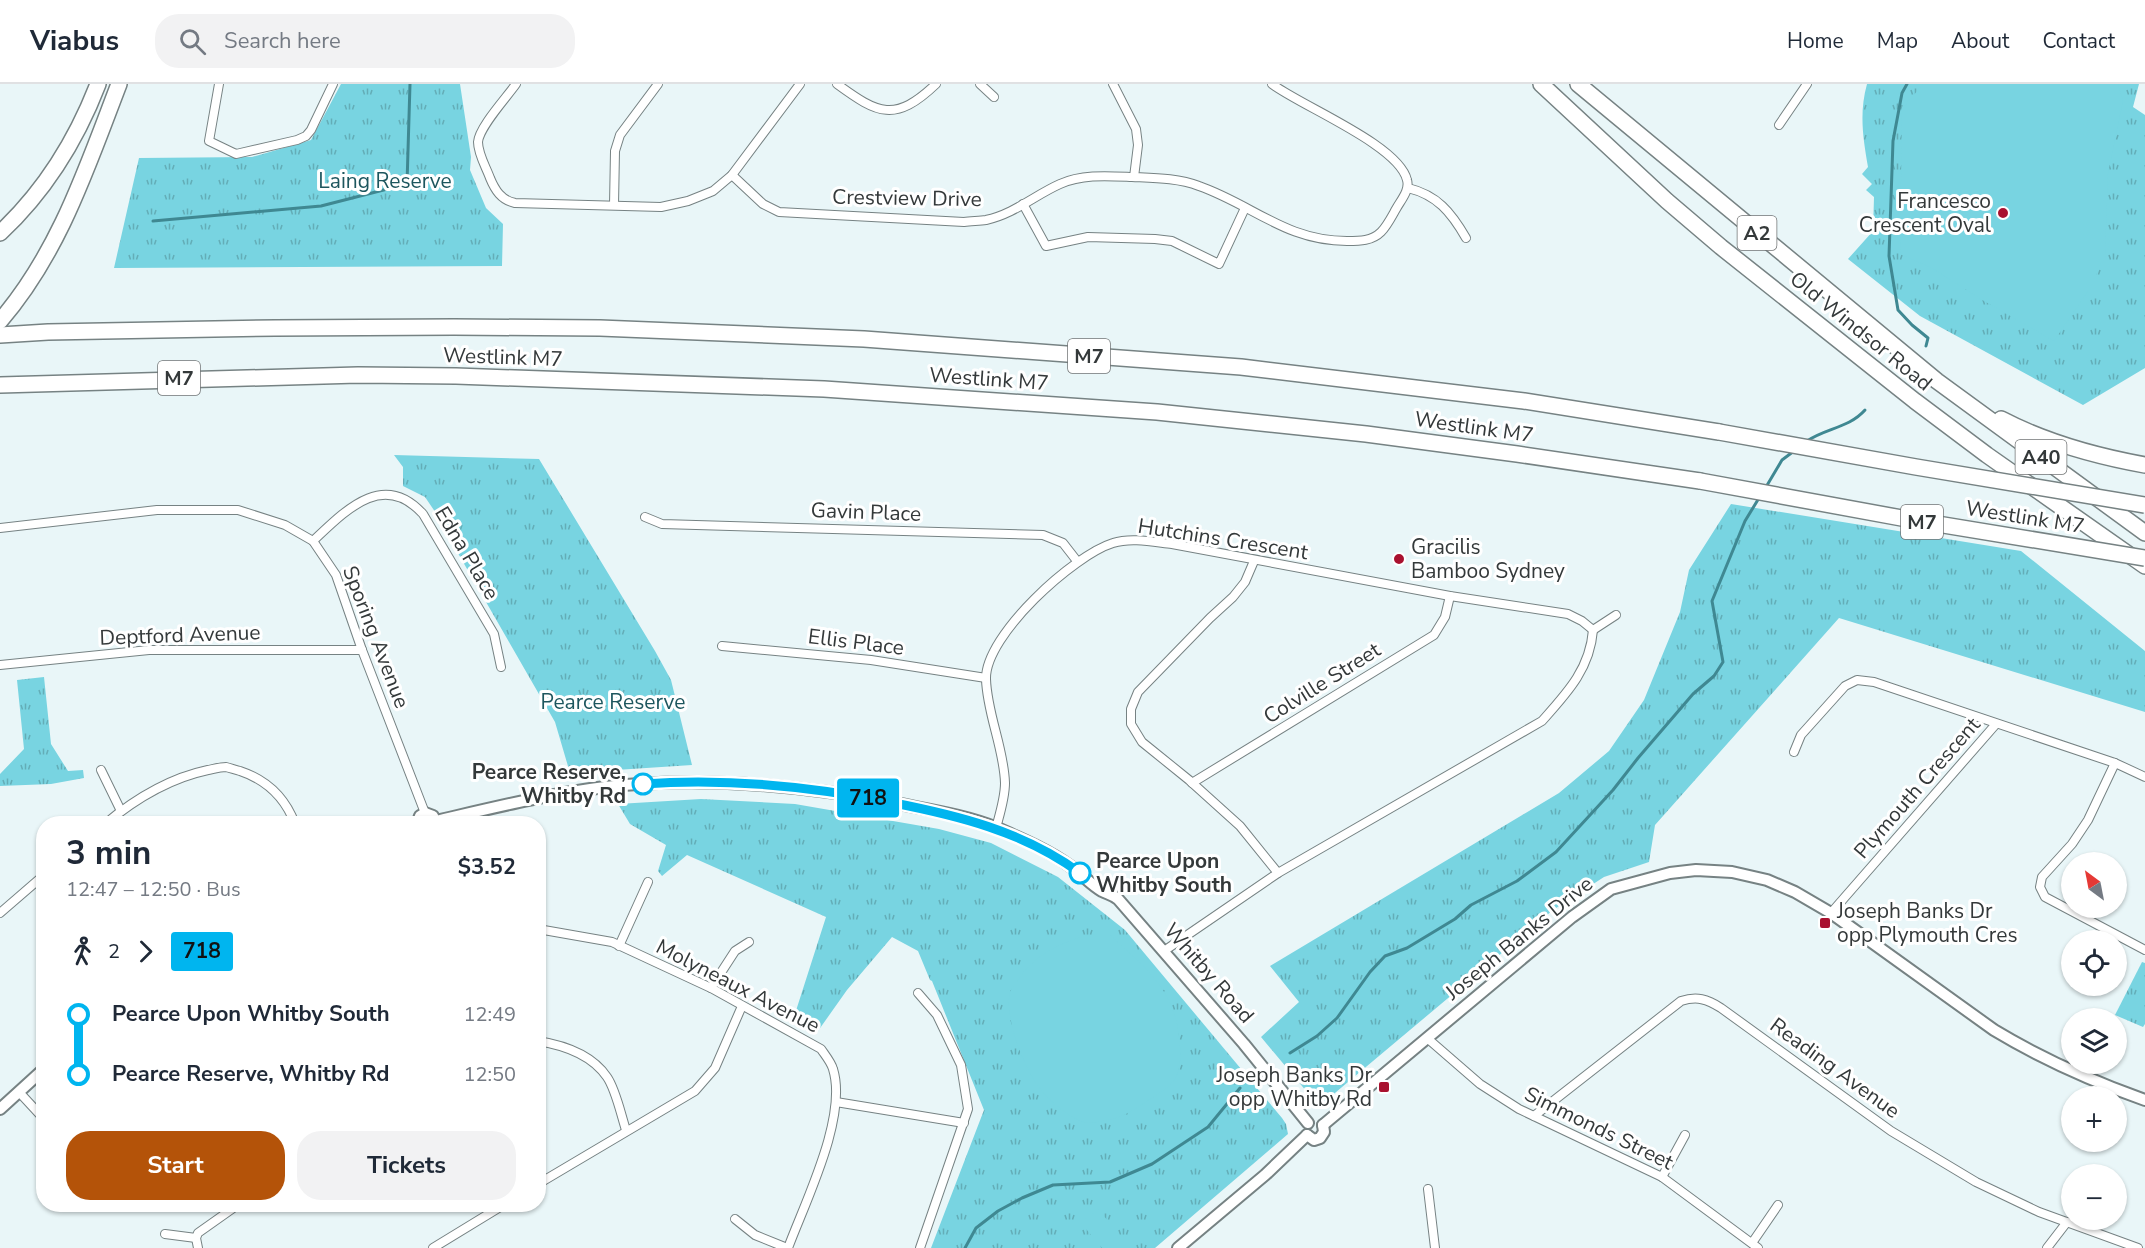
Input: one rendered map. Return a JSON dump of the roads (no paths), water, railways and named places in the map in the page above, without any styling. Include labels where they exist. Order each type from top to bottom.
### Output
[{"type":"highway","points":[[0,233],[43,187],[67,153],[98,84]]},
{"type":"highway","points":[[0,321],[29,285],[45,259],[74,198],[119,84]]},
{"type":"highway","name":"Old Windsor Road","points":[[1541,84],[1667,201],[1721,247],[1915,401],[1987,455],[2145,566]]},
{"type":"highway","name":"Old Windsor Road","points":[[1578,84],[1937,381],[2145,533]]},
{"type":"highway","name":"Westlink M7","points":[[0,335],[357,327],[600,328],[864,339],[1241,367],[1524,401],[2145,505]]},
{"type":"highway","name":"Westlink M7","points":[[0,385],[358,375],[456,376],[824,389],[1156,412],[1435,443],[1700,481],[1907,519],[2145,558]]},
{"type":"highway","points":[[1937,381],[1988,411],[2048,441],[2084,452],[2145,465]]},
{"type":"street","points":[[219,84],[209,141],[236,154],[306,136],[333,84]]},
{"type":"street","points":[[516,84],[481,132],[478,142],[480,154],[493,185],[501,197],[514,203],[661,207],[688,201],[713,191],[732,175],[800,84]]},
{"type":"street","points":[[614,205],[615,151],[621,135],[658,84]]},
{"type":"street","points":[[837,84],[865,104],[878,110],[892,110],[907,106],[936,84]]},
{"type":"street","points":[[980,84],[994,97]]},
{"type":"street","points":[[1113,84],[1136,129],[1138,145],[1134,177]]},
{"type":"street","points":[[1272,84],[1286,94],[1351,127],[1366,138],[1403,170],[1408,188],[1426,192],[1454,217],[1466,238]]},
{"type":"street","points":[[1779,125],[1808,84]]},
{"type":"street","name":"Crestview Drive","points":[[732,175],[763,204],[779,212],[964,222],[986,220],[1006,213],[1061,183],[1080,178],[1134,177],[1177,181],[1199,186],[1294,232],[1316,238],[1361,241],[1381,232],[1408,188]]},
{"type":"street","points":[[1023,204],[1046,246],[1088,237],[1155,239],[1172,241],[1219,264],[1245,208]]},
{"type":"street","name":"Edna Place","points":[[313,541],[345,511],[370,497],[394,494],[409,501],[423,514],[494,634],[501,667]]},
{"type":"street","name":"Sporing Avenue","points":[[0,528],[157,510],[238,510],[285,525],[313,541],[336,575],[362,650],[425,813]]},
{"type":"street","name":"Gavin Place","points":[[645,516],[662,524],[1043,535],[1063,543],[1077,561]]},
{"type":"street","name":"Hutchins Crescent","points":[[996,828],[1003,800],[1004,771],[986,678],[990,660],[1005,630],[1021,613],[1077,561],[1094,550],[1115,542],[1142,541],[1172,544],[1450,596],[1568,614],[1593,630]]},
{"type":"street","points":[[1254,561],[1245,582],[1233,597],[1138,692],[1131,709],[1131,724],[1142,742],[1240,826],[1278,873]]},
{"type":"street","name":"Colville Street","points":[[1192,783],[1434,635],[1445,617],[1450,596]]},
{"type":"street","points":[[1164,951],[1278,873],[1542,721],[1566,695],[1588,658],[1593,630],[1616,615]]},
{"type":"street","name":"Ellis Place","points":[[722,646],[871,660],[986,678]]},
{"type":"street","name":"Deptford Avenue","points":[[0,665],[149,650],[362,650]]},
{"type":"street","points":[[1794,752],[1801,735],[1845,686],[1857,680],[1874,682],[1996,724]]},
{"type":"street","name":"Plymouth Crescent","points":[[1831,913],[1996,724],[2115,763],[2145,777]]},
{"type":"street","points":[[2115,763],[2088,820],[2072,844],[2042,876],[2040,887],[2045,897],[2145,950]]},
{"type":"street","points":[[115,816],[171,782],[195,773],[226,767],[255,776],[269,785],[292,816]]},
{"type":"street","points":[[100,770],[121,811]]},
{"type":"street","name":"Whitby Road","points":[[462,816],[562,793],[625,785],[694,782],[765,784],[832,792],[949,814],[996,828],[1054,856],[1102,891],[1113,894],[1164,951],[1308,1123]]},
{"type":"street","points":[[420,816],[425,813],[432,816]]},
{"type":"street","name":"Joseph Banks Drive","points":[[1323,1125],[1557,929],[1611,889],[1670,873],[1696,870],[1732,872],[1780,885],[1831,913],[1994,1030],[2088,1079],[2145,1100]]},
{"type":"street","points":[[0,913],[36,882]]},
{"type":"street","points":[[619,945],[648,882]]},
{"type":"street","name":"Molyneaux Avenue","points":[[546,930],[590,937],[619,945],[711,988],[821,1049],[832,1066],[836,1080],[836,1102],[824,1154],[788,1248]]},
{"type":"street","points":[[711,988],[735,951],[748,942]]},
{"type":"street","points":[[918,993],[937,1015],[961,1065],[968,1109],[920,1248]]},
{"type":"street","name":"Reading Avenue","points":[[1534,1116],[1681,1001],[1700,998],[1709,1000],[1721,1008],[1891,1131],[1976,1182],[2061,1220]]},
{"type":"street","points":[[546,1179],[695,1091],[715,1068],[742,1006]]},
{"type":"street","name":"Simmonds Street","points":[[1427,1038],[1497,1096],[1662,1177],[1755,1245]]},
{"type":"street","points":[[546,1042],[560,1044],[593,1062],[608,1078],[626,1130]]},
{"type":"street","points":[[0,1109],[36,1076]]},
{"type":"street","points":[[19,1092],[36,1110]]},
{"type":"street","points":[[836,1102],[964,1123]]},
{"type":"street","points":[[1315,1121],[1323,1125],[1324,1132],[1320,1138],[1314,1140],[1307,1136],[1308,1123],[1315,1121]]},
{"type":"street","points":[[1662,1177],[1685,1135]]},
{"type":"street","points":[[1178,1248],[1265,1175],[1307,1136]]},
{"type":"street","points":[[1428,1189],[1435,1248]]},
{"type":"street","points":[[1755,1245],[1778,1204]]},
{"type":"street","points":[[198,1248],[196,1239],[204,1227],[226,1212]]},
{"type":"street","points":[[433,1248],[492,1212]]},
{"type":"street","points":[[735,1219],[755,1235],[788,1248]]},
{"type":"street","points":[[2046,1248],[2061,1229]]},
{"type":"street","name":"Reading Avenue","points":[[2089,1230],[2138,1248]]},
{"type":"street","points":[[165,1234],[196,1239]]},
{"type":"waterway","points":[[153,221],[321,206],[407,184],[410,84]]},
{"type":"waterway","points":[[1907,84],[1902,93],[1893,141],[1889,256],[1898,310],[1928,338],[1926,346]]},
{"type":"waterway","points":[[1807,441],[1852,421],[1865,410]]},
{"type":"waterway","points":[[1766,487],[1782,460],[1794,451]]},
{"type":"waterway","points":[[1290,1053],[1317,1036],[1337,1018],[1370,972],[1385,956],[1407,948],[1455,919],[1471,905],[1517,881],[1556,852],[1613,790],[1693,694],[1714,676],[1723,662],[1712,601],[1745,521],[1759,498]]},
{"type":"waterway","points":[[965,1248],[976,1228],[998,1211],[1022,1198],[1053,1185],[1110,1182],[1152,1164],[1208,1127],[1240,1088]]},
{"type":"place","name":"Francesco Crescent Oval","points":[[2003,213]]},
{"type":"place","name":"Gracilis Bamboo Sydney","points":[[1399,559]]},
{"type":"place","name":"Pearce Reserve, Whitby Rd","points":[[643,784]]},
{"type":"place","name":"Pearce Upon Whitby South","points":[[1080,873]]},
{"type":"place","name":"Joseph Banks Dr opp Plymouth Cres","points":[[1825,923]]},
{"type":"place","name":"Joseph Banks Dr opp Whitby Rd","points":[[1384,1087]]},
{"type":"park label","name":"Laing Reserve","points":[[385,181]]},
{"type":"park label","name":"Pearce Reserve","points":[[613,702]]}]
